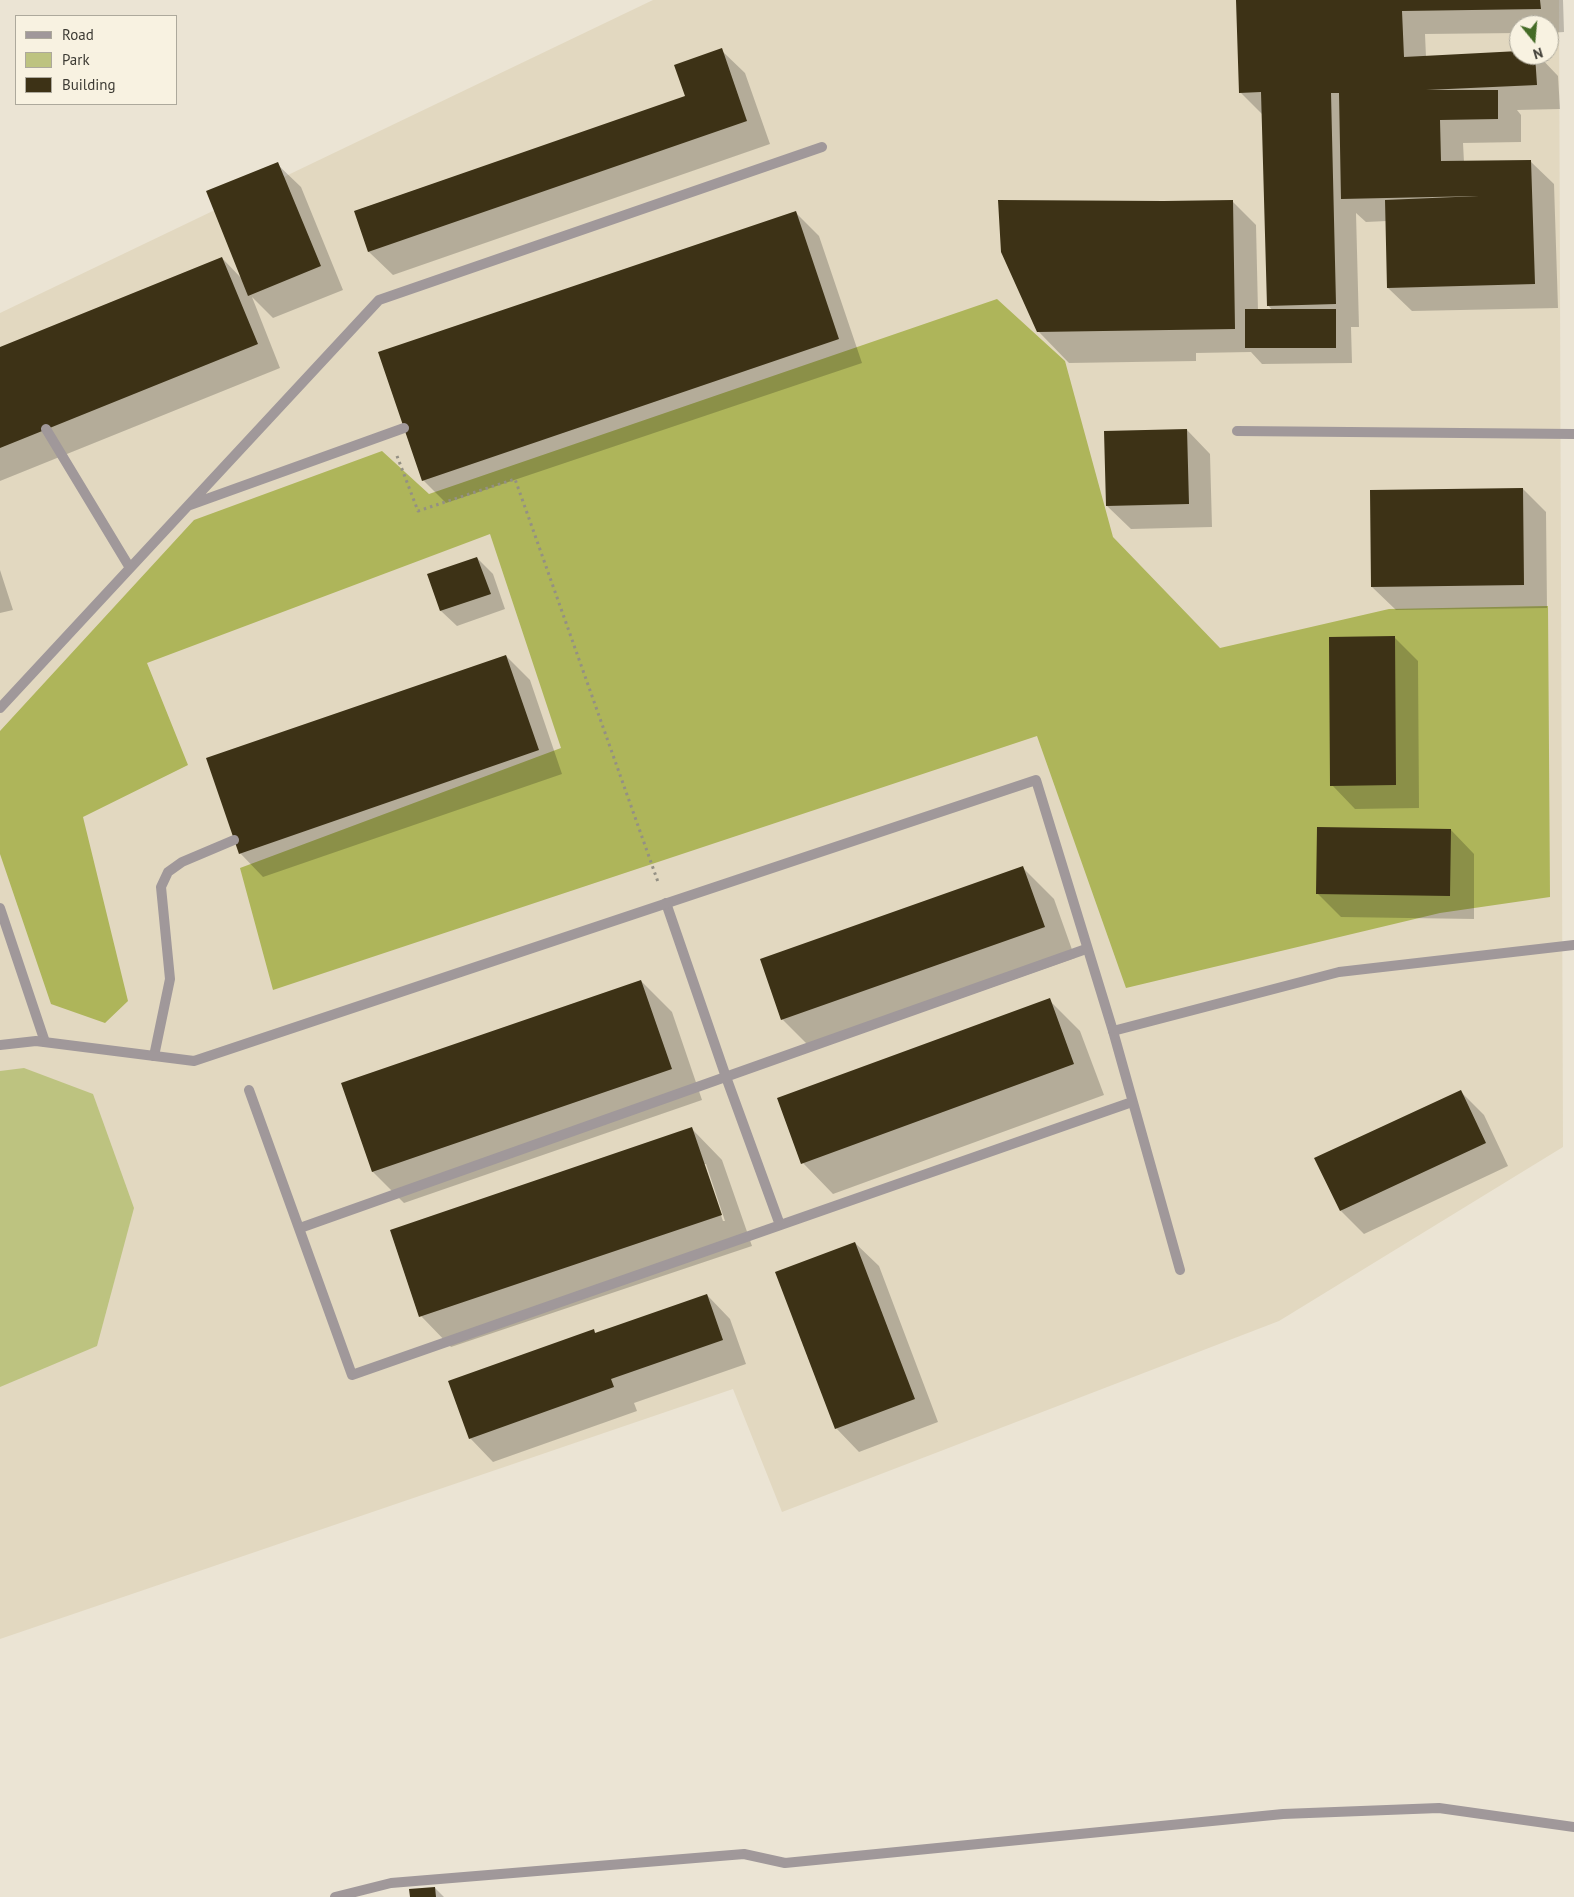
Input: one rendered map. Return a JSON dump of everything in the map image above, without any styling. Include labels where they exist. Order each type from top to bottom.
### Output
[{"type":"street","points":[[0,708],[379,300],[822,147]]},
{"type":"street","points":[[187,506],[404,428]]},
{"type":"street","points":[[46,430],[130,568]]},
{"type":"street","points":[[1237,431],[1574,434]]},
{"type":"street","points":[[0,1045],[36,1041],[194,1061],[1036,780],[1112,1031],[1180,1270]]},
{"type":"street","points":[[154,1056],[170,979],[161,887],[168,872],[182,862],[234,840]]},
{"type":"street","points":[[666,904],[780,1225]]},
{"type":"street","points":[[0,908],[45,1042]]},
{"type":"street","points":[[1112,1031],[1339,972],[1574,945]]},
{"type":"street","points":[[300,1228],[1086,949]]},
{"type":"street","points":[[249,1090],[352,1375],[1132,1102]]},
{"type":"street","points":[[335,1897],[391,1883],[744,1854],[785,1863],[1283,1814],[1438,1808],[1574,1826]]},
{"type":"path","points":[[389,434],[418,511],[515,479],[666,904]]},
{"type":"shaded area","points":[[653,0],[1559,0],[1563,1147],[1279,1321],[782,1512],[733,1389],[0,1639],[0,313]]},
{"type":"green space","points":[[997,299],[1065,361],[1113,537],[1220,648],[1389,609],[1548,606],[1550,897],[1440,913],[1126,988],[1037,736],[273,990],[240,868],[561,748],[490,534],[147,663],[188,765],[83,817],[128,1001],[105,1023],[51,1004],[0,854],[0,731],[194,520],[382,451],[429,494]]},
{"type":"green space","points":[[24,1068],[93,1094],[134,1208],[97,1346],[0,1387],[0,1071]]},
{"type":"building","points":[[1236,0],[1540,0],[1541,9],[1402,11],[1404,57],[1509,52],[1509,65],[1536,65],[1537,85],[1426,90],[1498,90],[1498,119],[1440,120],[1441,161],[1531,160],[1535,284],[1387,288],[1385,200],[1479,196],[1341,199],[1339,93],[1331,93],[1336,304],[1267,306],[1261,92],[1239,93]]},
{"type":"building","points":[[722,48],[747,121],[368,252],[354,211],[685,96],[674,65]]},
{"type":"building","points":[[278,162],[321,266],[248,296],[206,191]]},
{"type":"building","points":[[998,200],[1233,200],[1235,329],[1037,332],[1001,252]]},
{"type":"building","points":[[796,211],[839,339],[422,481],[378,352]]},
{"type":"building","points":[[222,257],[258,344],[0,448],[0,347]]},
{"type":"building","points":[[1245,309],[1336,309],[1336,348],[1245,348]]},
{"type":"building","points":[[1187,429],[1189,504],[1106,506],[1104,431]]},
{"type":"building","points":[[1523,488],[1524,585],[1371,587],[1370,490]]},
{"type":"building","points":[[477,557],[491,594],[440,611],[427,574]]},
{"type":"building","points":[[1395,636],[1396,785],[1330,786],[1329,637]]},
{"type":"building","points":[[506,655],[539,750],[239,854],[206,758]]},
{"type":"building","points":[[1317,827],[1451,829],[1450,896],[1316,894]]},
{"type":"building","points":[[1023,866],[1045,927],[781,1020],[760,959]]},
{"type":"building","points":[[641,980],[672,1069],[372,1172],[341,1083]]},
{"type":"building","points":[[1050,998],[1074,1064],[801,1164],[777,1098]]},
{"type":"building","points":[[1461,1090],[1486,1143],[1340,1211],[1314,1158]]},
{"type":"building","points":[[692,1127],[722,1215],[419,1317],[390,1230]]},
{"type":"building","points":[[855,1242],[915,1399],[835,1429],[775,1272]]},
{"type":"building","points":[[707,1294],[723,1340],[611,1379],[614,1387],[469,1439],[448,1381],[594,1329],[595,1333]]},
{"type":"building","points":[[435,1887],[436,1897],[410,1897],[409,1889]]}]
